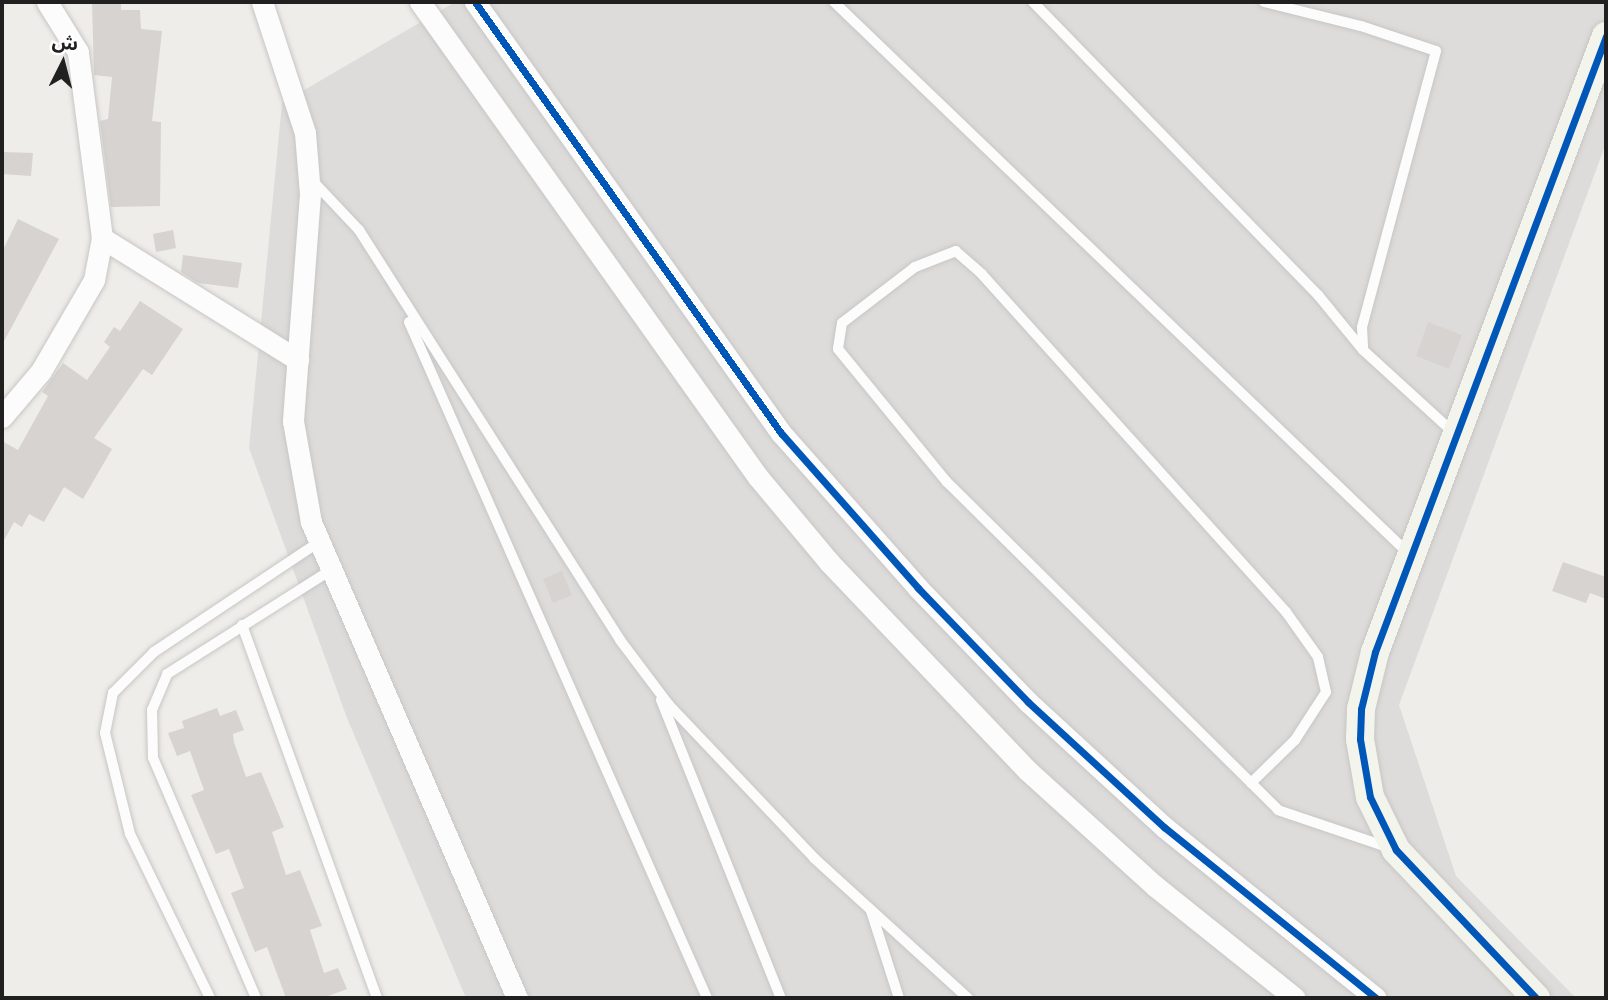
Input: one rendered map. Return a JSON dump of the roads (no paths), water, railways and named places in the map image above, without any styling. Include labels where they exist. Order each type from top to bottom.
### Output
[{"type":"street","points":[[2,417],[41,371],[94,280],[102,238],[78,52],[47,2]]},
{"type":"street","points":[[262,2],[305,133],[308,177],[293,421],[300,475],[330,571],[517,998]]},
{"type":"street","points":[[420,2],[758,477],[829,562],[1027,770],[1155,886],[1295,998]]},
{"type":"street","points":[[475,2],[781,433],[918,588],[1028,702],[1164,827],[1376,998]]},
{"type":"street","points":[[1536,998],[1396,850],[1370,797],[1363,768],[1360,719],[1366,680],[1606,36]]},
{"type":"street","points":[[102,238],[298,360]]},
{"type":"lane","points":[[834,2],[1411,557]]},
{"type":"lane","points":[[1033,2],[1318,295],[1363,350],[1457,436]]},
{"type":"lane","points":[[1264,2],[1361,26],[1436,51],[1362,327],[1363,350]]},
{"type":"lane","points":[[308,177],[359,230],[620,640],[656,687],[814,858],[968,998]]},
{"type":"lane","points":[[1251,783],[1295,740],[1326,692],[1318,657],[1286,612],[982,274],[956,251],[915,267],[842,323],[838,349],[947,482],[1278,810],[1396,850]]},
{"type":"lane","points":[[393,285],[707,998]]},
{"type":"lane","points":[[210,998],[130,834],[105,733],[113,693],[154,652],[319,542]]},
{"type":"lane","points":[[256,998],[153,758],[152,710],[167,674],[330,571]]},
{"type":"lane","points":[[242,625],[377,998]]},
{"type":"lane","points":[[656,687],[780,998]]},
{"type":"lane","points":[[870,909],[899,998]]}]
